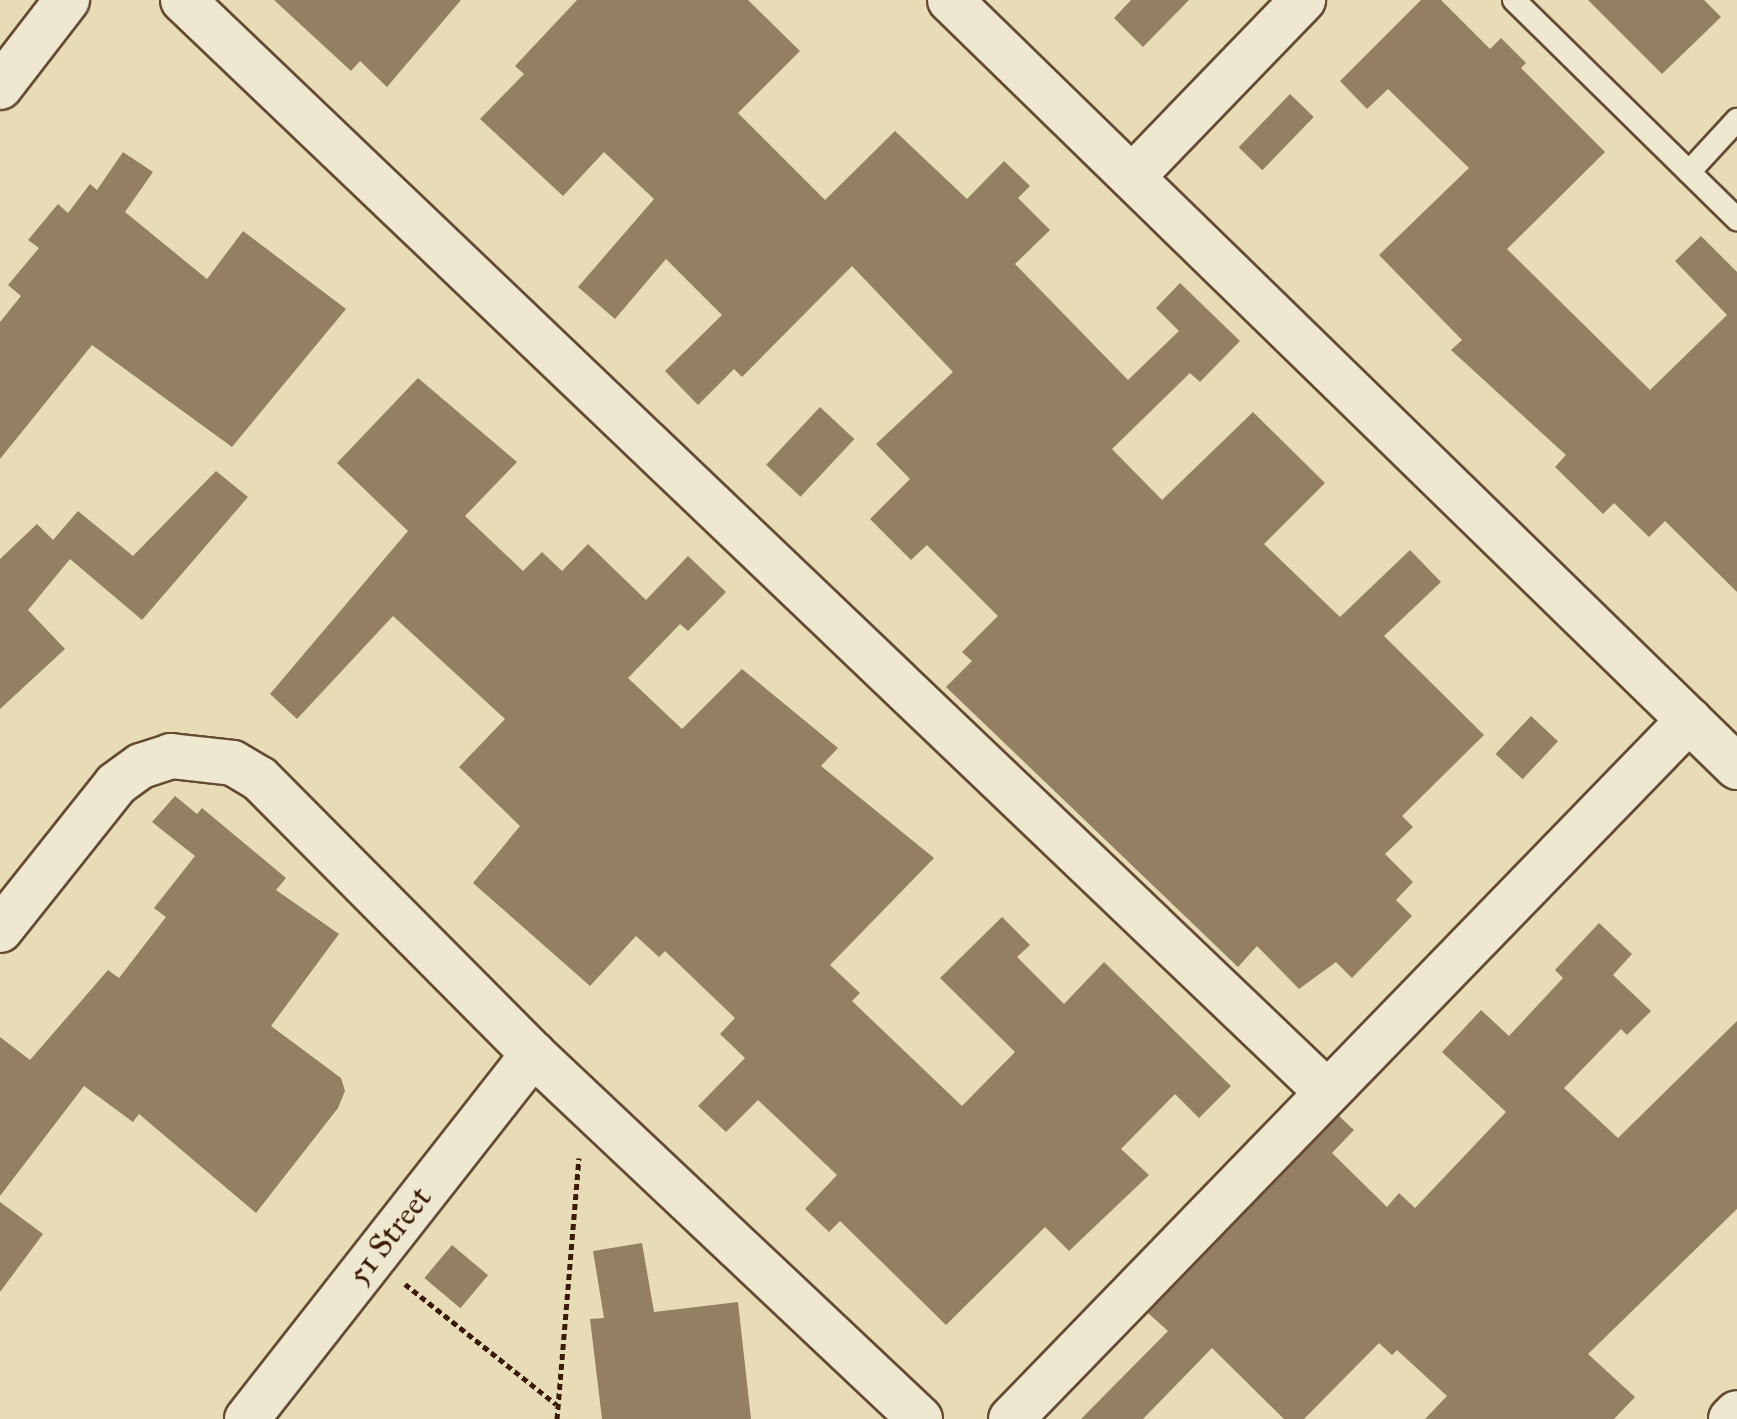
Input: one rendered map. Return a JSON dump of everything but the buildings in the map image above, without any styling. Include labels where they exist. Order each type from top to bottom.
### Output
[{"type":"street","points":[[0,87],[67,0]]},
{"type":"street","points":[[183,0],[1325,1090]]},
{"type":"street","points":[[950,0],[1737,767]]},
{"type":"street","points":[[1133,176],[1303,0]]},
{"type":"street","points":[[1011,1419],[1325,1090],[1689,720]]},
{"type":"street","points":[[0,930],[116,784],[171,756],[203,755],[260,779],[533,1054],[920,1419]]},
{"type":"street","name":"51 Street","points":[[247,1419],[533,1054]]},
{"type":"street","points":[[1731,1419],[1737,1413]]},
{"type":"lane","points":[[1514,0],[1737,219]]},
{"type":"lane","points":[[1689,172],[1737,120]]},
{"type":"path","points":[[557,1419],[584,1102]]},
{"type":"path","points":[[373,1259],[556,1404]]}]
